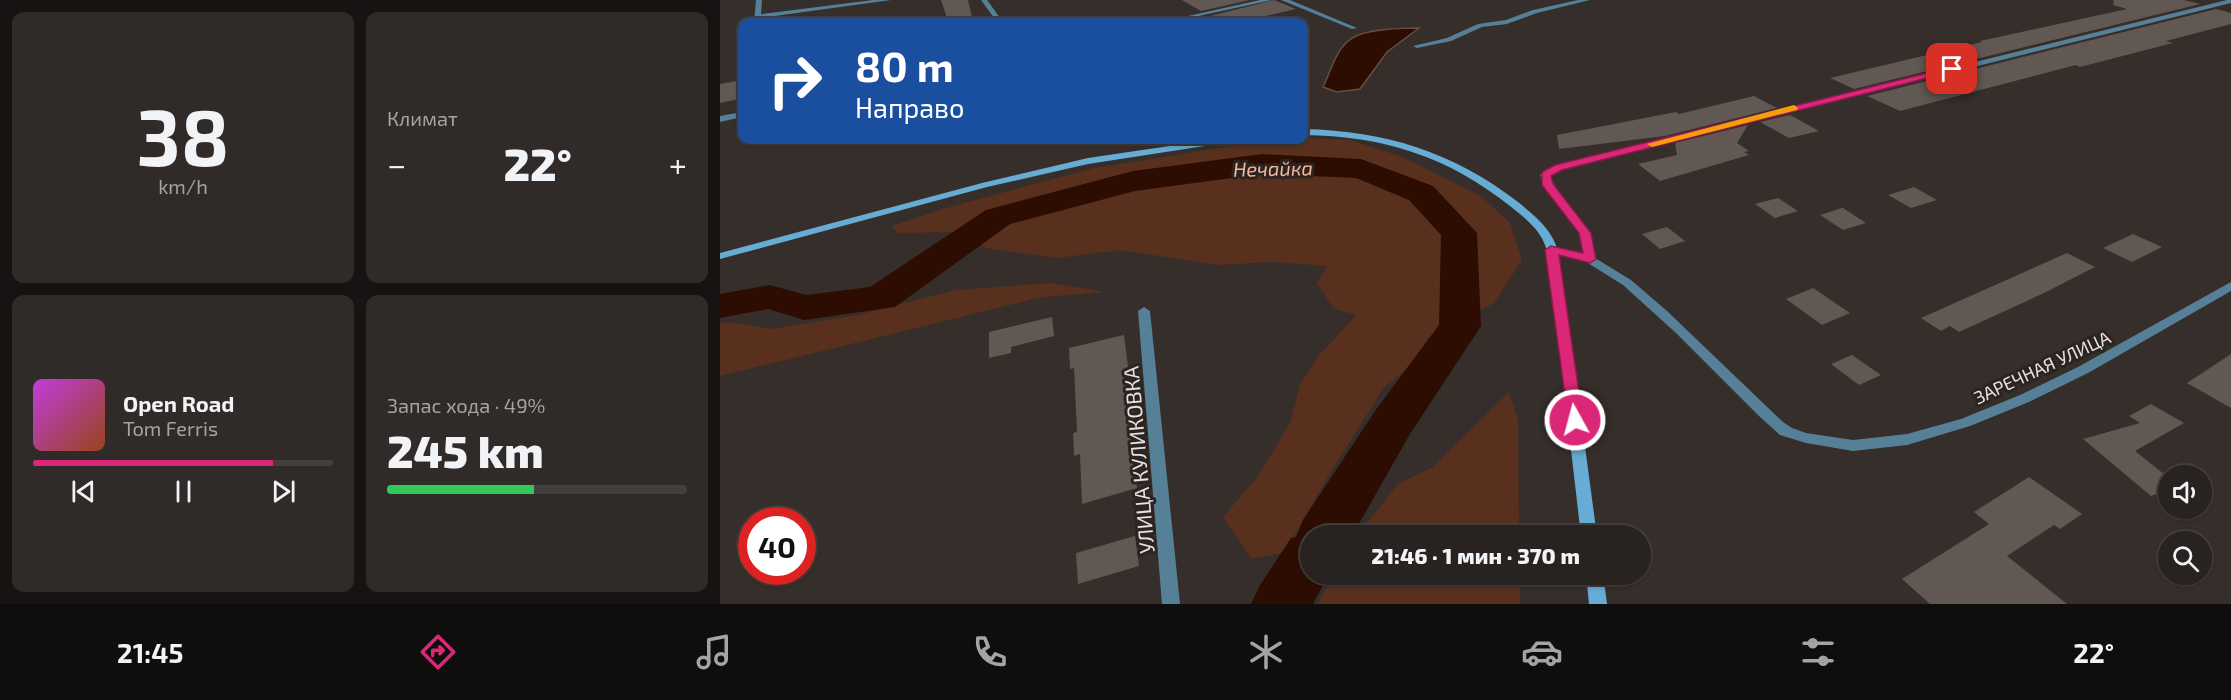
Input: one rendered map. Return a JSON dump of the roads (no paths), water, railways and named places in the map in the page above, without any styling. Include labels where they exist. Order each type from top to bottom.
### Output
[{"type":"street","points":[[758,18],[759,0]]},
{"type":"street","points":[[765,18],[888,0]]},
{"type":"street","points":[[984,0],[997,18]]},
{"type":"street","points":[[1183,18],[1269,0]]},
{"type":"street","points":[[1284,0],[1354,28]]},
{"type":"street","points":[[1417,45],[1460,36],[1480,25],[1507,22],[1535,11],[1587,0]]},
{"type":"street","points":[[1551,250],[1590,259],[1585,233],[1563,201],[1548,185],[1545,175],[1558,167],[2231,1]]},
{"type":"street","points":[[720,119],[738,116]]},
{"type":"street","points":[[1308,132],[1354,133],[1395,142],[1425,152],[1476,176],[1509,199],[1548,236],[1561,305],[1588,525]]},
{"type":"street","points":[[720,256],[985,184],[1167,144]]},
{"type":"street","name":"ЗАРЕЧНАЯ УЛИЦА","points":[[1590,259],[1623,282],[1665,317],[1785,431],[1820,443],[1844,447],[1884,445],[1990,414],[2085,370],[2231,286]]},
{"type":"street","name":"УЛИЦА КУЛИКОВКА","points":[[1144,311],[1171,604]]},
{"type":"street","points":[[1595,585],[1598,604]]},
{"type":"waterway","name":"Нечайка","points":[[720,306],[770,297],[804,308],[881,298],[998,217],[1133,181],[1262,164],[1361,169],[1421,193],[1459,233],[1460,326],[1392,423],[1330,525]]},
{"type":"waterway","name":"Нечайка","points":[[1281,604],[1300,573]]}]
